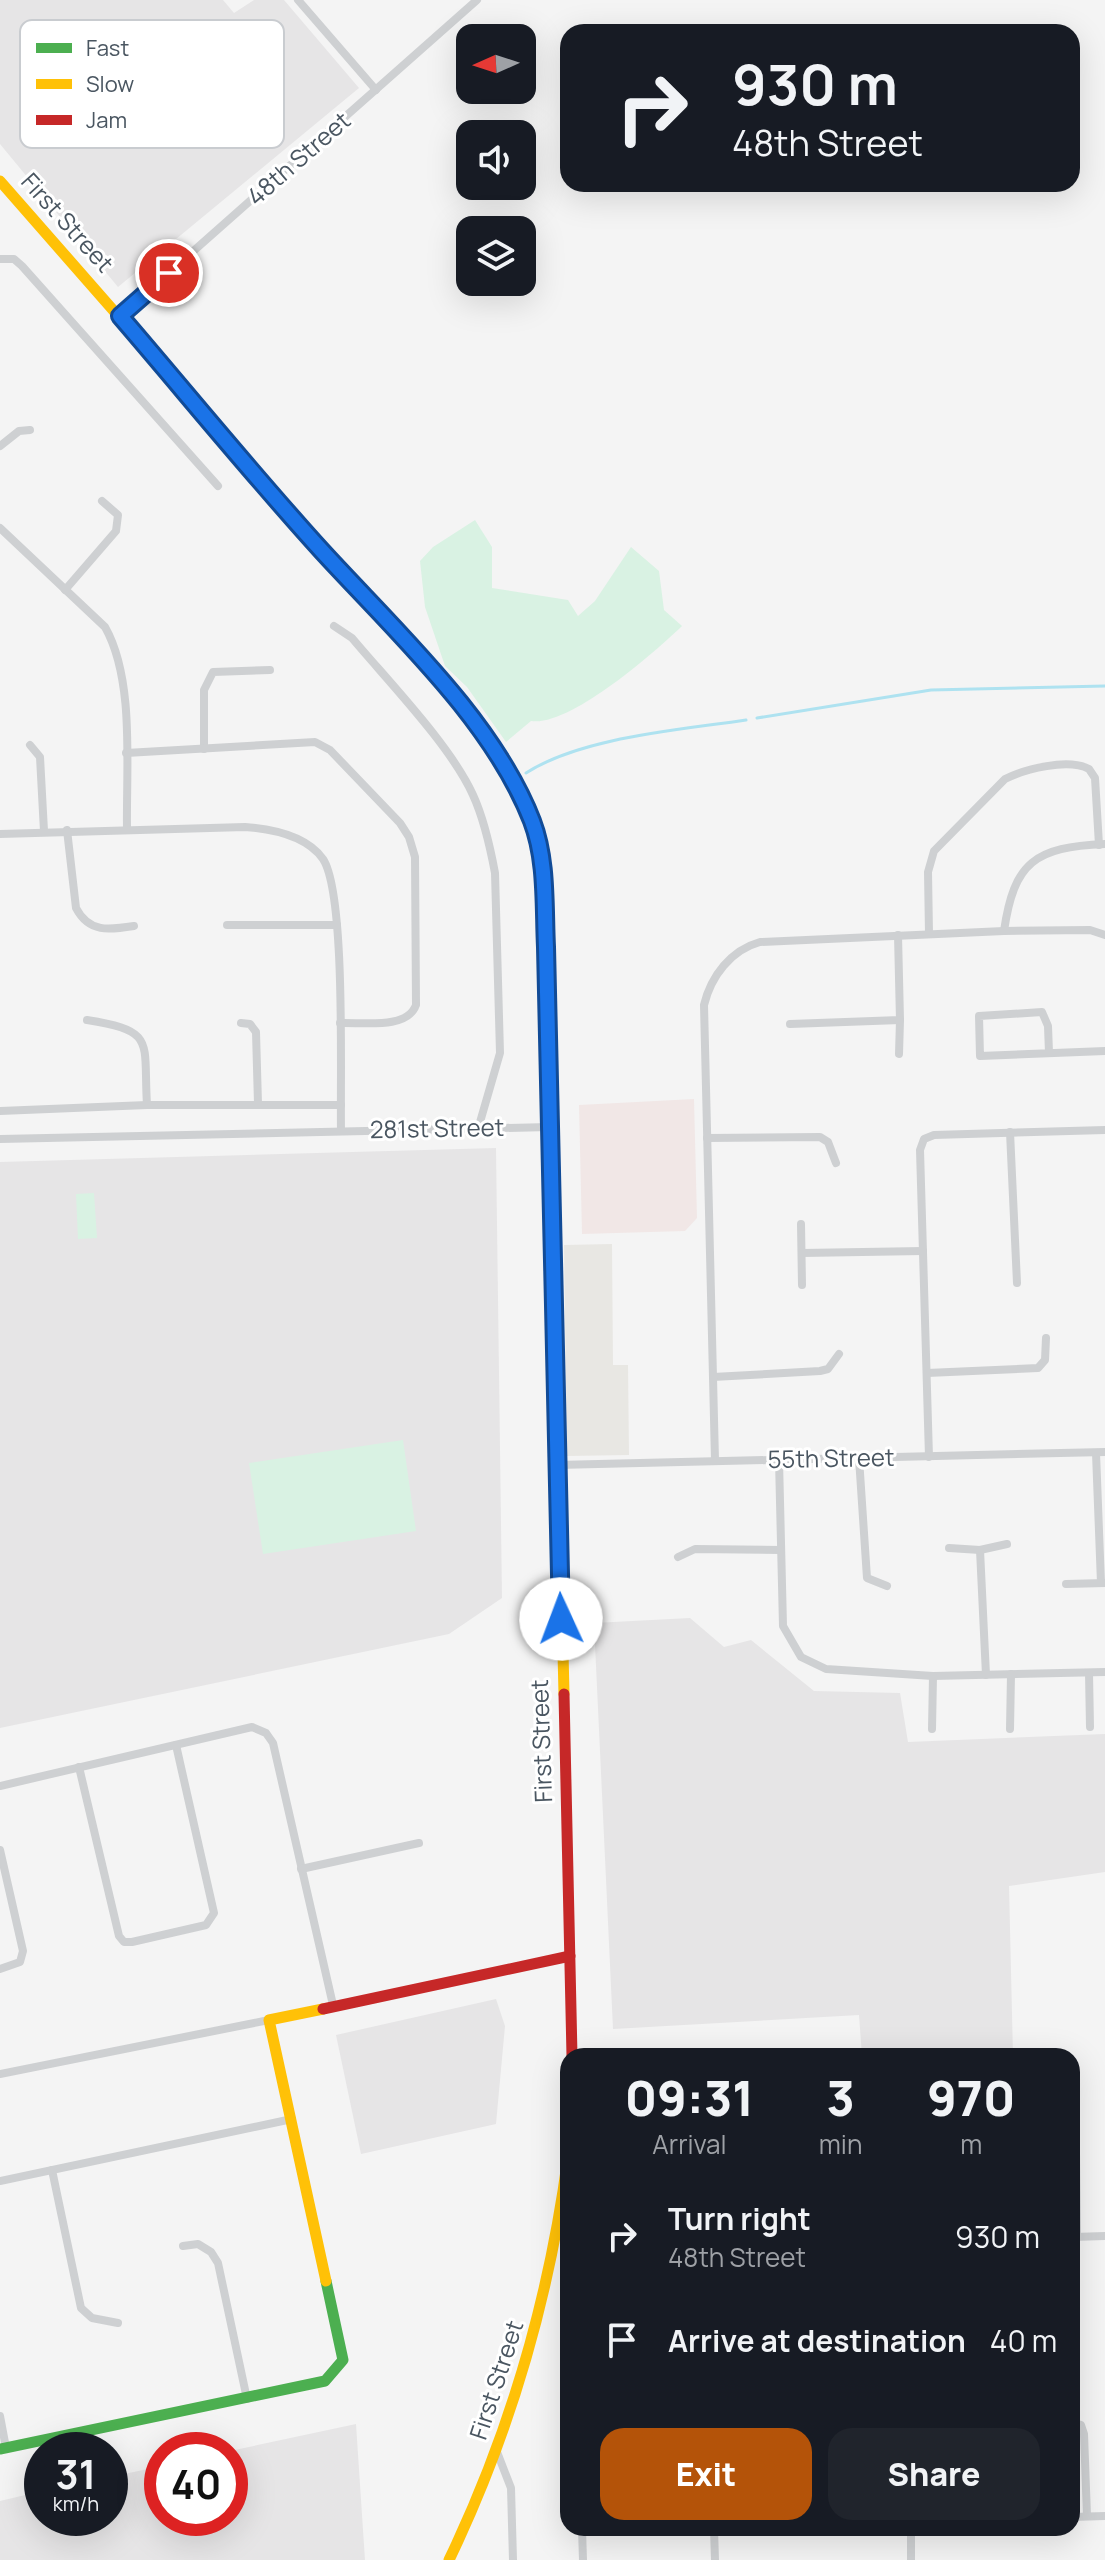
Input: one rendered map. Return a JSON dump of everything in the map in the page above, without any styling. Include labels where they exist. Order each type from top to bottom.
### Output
[{"type":"street","points":[[298,0],[376,90]]},
{"type":"street","name":"48th Street","points":[[120,316],[477,0]]},
{"type":"street","name":"First Street","points":[[0,181],[299,525],[469,714],[505,764],[533,824],[541,862],[550,1127],[572,2048]]},
{"type":"street","points":[[0,259],[14,259],[22,266],[218,486]]},
{"type":"street","points":[[0,446],[19,431],[30,430]]},
{"type":"street","points":[[65,590],[116,531],[118,515],[102,501]]},
{"type":"street","points":[[0,528],[105,627],[118,654],[126,753],[127,829]]},
{"type":"street","points":[[334,626],[352,638],[455,765],[473,794],[489,845],[495,873],[500,1053],[478,1129]]},
{"type":"street","points":[[204,749],[204,690],[213,672],[270,670]]},
{"type":"street","points":[[126,753],[315,742],[330,750],[400,823],[409,837],[415,857],[416,1005],[410,1015],[400,1020],[340,1023]]},
{"type":"street","points":[[30,745],[40,757],[44,831]]},
{"type":"street","points":[[929,934],[928,872],[934,851],[1005,779],[1018,772],[1072,765],[1089,769],[1095,778],[1102,844],[1051,852],[1033,861],[1017,878],[1009,896],[1004,931]]},
{"type":"street","points":[[0,834],[245,827],[282,832],[312,848],[326,867],[337,925],[341,1130]]},
{"type":"street","points":[[67,830],[76,908],[82,919],[106,930],[134,926]]},
{"type":"street","points":[[227,925],[337,925]]},
{"type":"street","points":[[715,1460],[704,1005],[708,991],[728,961],[746,946],[760,942],[1004,931],[1090,930],[1105,935]]},
{"type":"street","points":[[898,935],[899,1054]]},
{"type":"street","points":[[1049,1053],[1048,1026],[1042,1012],[979,1016],[980,1056],[1105,1051]]},
{"type":"street","points":[[87,1020],[128,1026],[137,1033],[143,1043],[147,1105]]},
{"type":"street","points":[[790,1024],[900,1020]]},
{"type":"street","points":[[241,1023],[250,1024],[256,1032],[258,1104]]},
{"type":"street","points":[[0,1111],[147,1105],[341,1105]]},
{"type":"street","name":"281st Street","points":[[0,1139],[550,1127]]},
{"type":"street","points":[[929,1457],[920,1150],[924,1139],[1010,1132],[1105,1130]]},
{"type":"street","points":[[1010,1132],[1017,1283]]},
{"type":"street","points":[[707,1138],[820,1137],[828,1142],[836,1163]]},
{"type":"street","points":[[801,1224],[802,1285]]},
{"type":"street","points":[[802,1253],[923,1251]]},
{"type":"street","points":[[927,1373],[1038,1368],[1045,1360],[1046,1338]]},
{"type":"street","points":[[713,1377],[820,1371],[828,1369],[839,1354]]},
{"type":"street","points":[[1066,1584],[1103,1583],[1100,1452]]},
{"type":"street","name":"55th Street","points":[[557,1465],[1100,1452]]},
{"type":"street","points":[[859,1458],[867,1578],[887,1586]]},
{"type":"street","points":[[779,1460],[783,1626],[793,1648],[807,1662],[826,1669],[933,1676],[1105,1672]]},
{"type":"street","points":[[949,1548],[980,1550],[1007,1544]]},
{"type":"street","points":[[678,1557],[695,1549],[780,1550]]},
{"type":"street","points":[[980,1550],[986,1675]]},
{"type":"street","points":[[1089,1673],[1090,1727]]},
{"type":"street","points":[[1010,1729],[1011,1674]]},
{"type":"street","points":[[932,1729],[933,1676]]},
{"type":"street","points":[[0,1786],[252,1727],[266,1733],[273,1743],[333,2005]]},
{"type":"street","points":[[79,1767],[119,1936],[124,1942],[132,1942],[206,1925],[214,1913],[176,1745]]},
{"type":"street","points":[[301,1869],[419,1843]]},
{"type":"street","points":[[0,1850],[23,1951],[20,1962],[0,1969]]},
{"type":"street","points":[[0,2074],[570,1956]]},
{"type":"street","points":[[0,2416],[3,2449],[247,2400],[325,2381],[343,2360],[269,2020]]},
{"type":"street","points":[[0,2181],[292,2119]]},
{"type":"street","points":[[52,2170],[81,2308],[92,2318],[118,2323]]},
{"type":"street","name":"First Street","points":[[449,2560],[497,2452],[528,2365],[545,2297],[560,2206]]},
{"type":"street","points":[[1080,2236],[1105,2236]]},
{"type":"street","points":[[183,2246],[198,2244],[211,2252],[218,2263],[247,2400]]},
{"type":"street","points":[[1080,2425],[1084,2434],[1087,2516]]},
{"type":"street","points":[[497,2452],[511,2488],[513,2560]]},
{"type":"street","points":[[1080,2516],[1105,2516]]},
{"type":"street","points":[[582,2536],[583,2560]]},
{"type":"street","points":[[714,2536],[715,2560]]},
{"type":"street","points":[[911,2536],[911,2560]]},
{"type":"shaded area","points":[[0,0],[223,0],[234,13],[254,0],[284,0],[359,88],[118,287],[0,144]]},
{"type":"shaded area","points":[[694,1099],[697,1218],[685,1231],[582,1234],[579,1105]]},
{"type":"shaded area","points":[[496,1148],[502,1598],[449,1634],[0,1728],[0,1162]]},
{"type":"shaded area","points":[[612,1244],[613,1365],[628,1365],[629,1455],[567,1456],[564,1245]]},
{"type":"shaded area","points":[[690,1618],[724,1647],[751,1640],[814,1691],[900,1693],[908,1742],[1105,1734],[1105,1872],[1009,1886],[1013,2048],[861,2048],[859,2015],[613,2029],[594,1623]]},
{"type":"shaded area","points":[[496,1999],[505,2026],[496,2124],[361,2154],[336,2035]]},
{"type":"shaded area","points":[[356,2424],[365,2560],[0,2560],[0,2501],[24,2495],[24,2536],[128,2536],[128,2473],[144,2470],[144,2536],[248,2536],[248,2447]]},
{"type":"green space","points":[[475,520],[492,547],[492,588],[568,600],[578,616],[595,601],[631,547],[659,571],[664,610],[682,626],[652,654],[588,701],[567,713],[547,720],[531,721],[506,742],[467,687],[445,666],[425,607],[420,561],[433,547]]},
{"type":"green space","points":[[94,1193],[97,1238],[78,1239],[76,1194]]},
{"type":"green space","points":[[403,1440],[416,1531],[263,1554],[249,1463]]},
{"type":"waterway","points":[[757,718],[931,690],[1105,686]]},
{"type":"waterway","points":[[526,773],[549,761],[603,743],[746,720]]},
{"type":"traffic: fast","points":[[373,608],[492,744],[524,802],[537,839],[546,947],[551,1142]]},
{"type":"traffic: fast","points":[[0,2449],[325,2381],[343,2360],[326,2281]]},
{"type":"traffic: slow","points":[[0,181],[212,423]]},
{"type":"traffic: slow","points":[[551,1142],[564,1694]]},
{"type":"traffic: slow","points":[[323,2009],[269,2020],[326,2281]]},
{"type":"traffic: slow","points":[[449,2560],[491,2463],[525,2363],[560,2210]]},
{"type":"traffic: jam","points":[[212,423],[373,608]]},
{"type":"traffic: jam","points":[[564,1694],[572,2048]]},
{"type":"traffic: jam","points":[[323,2009],[570,1956]]},
{"type":"route","points":[[169,273],[120,316],[299,525],[469,714],[505,764],[533,824],[541,862],[546,947],[561,1619]]}]
